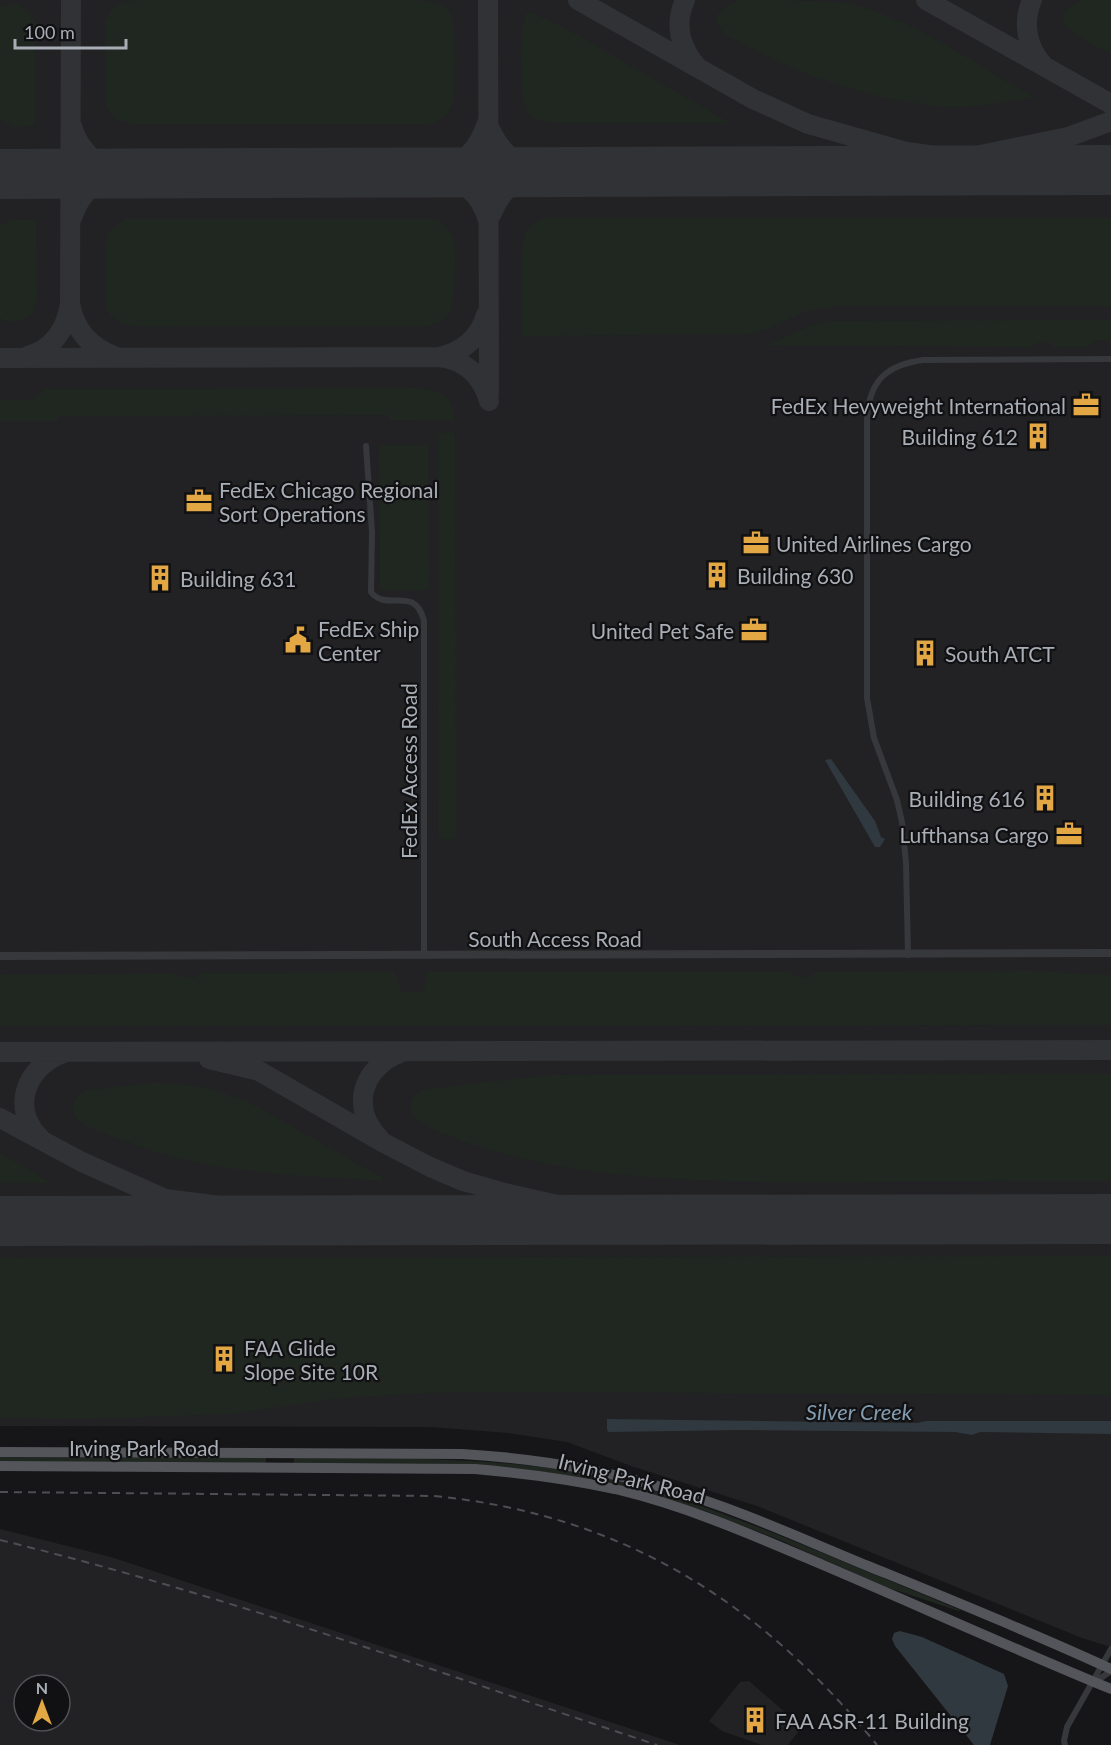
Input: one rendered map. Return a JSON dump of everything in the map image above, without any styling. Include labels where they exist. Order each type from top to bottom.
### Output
[{"type":"main road","name":"Irving Park Road","points":[[0,1452],[462,1454],[572,1466],[639,1480],[713,1504],[916,1585],[1108,1668]]},
{"type":"main road","name":"Irving Park Road","points":[[0,1466],[475,1469],[536,1474],[577,1482],[670,1505],[773,1542],[1111,1689]]},
{"type":"street","points":[[908,955],[906,863],[902,822],[897,800],[874,738],[867,698],[867,405],[877,382],[889,371],[904,363],[923,360],[1111,359]]},
{"type":"street","name":"FedEx Access Road","points":[[366,446],[372,532],[371,592],[379,600],[406,600],[415,604],[421,611],[424,621],[424,956]]},
{"type":"street","name":"South Access Road","points":[[0,956],[1111,953]]},
{"type":"street","points":[[1065,1745],[1067,1727],[1080,1702],[1094,1682],[1108,1668],[1111,1649]]},
{"type":"street","points":[[1094,1682],[1108,1668]]},
{"type":"shaded area","points":[[0,0],[1111,0],[1111,1647],[1082,1638],[757,1506],[631,1466],[567,1442],[508,1433],[431,1427],[0,1426]]},
{"type":"shaded area","points":[[136,0],[419,0],[441,4],[447,8],[453,24],[455,64],[453,103],[446,115],[428,124],[132,124],[115,119],[106,107],[105,22],[112,9],[119,4]]},
{"type":"shaded area","points":[[741,0],[833,2],[870,9],[918,30],[1033,97],[984,105],[947,107],[892,99],[818,78],[786,65],[723,32],[718,24],[718,14],[721,10]]},
{"type":"shaded area","points":[[1083,0],[1111,0],[1111,54],[1080,38],[1065,23],[1064,15],[1069,7]]},
{"type":"shaded area","points":[[15,4],[28,11],[35,24],[35,125],[13,127],[0,119],[0,7]]},
{"type":"shaded area","points":[[527,13],[532,13],[565,28],[730,123],[556,123],[536,119],[527,111],[522,92],[521,45]]},
{"type":"shaded area","points":[[549,218],[1111,218],[1111,306],[838,306],[806,311],[768,329],[747,334],[522,336],[524,239],[530,226]]},
{"type":"shaded area","points":[[126,219],[432,219],[444,225],[453,236],[455,276],[451,310],[445,319],[428,326],[145,327],[127,324],[113,317],[106,308],[105,248],[109,231]]},
{"type":"shaded area","points":[[13,220],[36,220],[37,300],[32,314],[20,320],[8,322],[0,318],[0,225]]},
{"type":"shaded area","points":[[1111,320],[1111,344],[1108,341],[1096,340],[1088,347],[1054,347],[1048,342],[1040,342],[1031,347],[766,345],[816,324],[831,321]]},
{"type":"shaded area","points":[[421,388],[441,394],[449,401],[454,421],[390,420],[389,415],[59,416],[58,421],[0,421],[0,400],[33,400],[44,389]]},
{"type":"shaded area","points":[[438,433],[455,433],[456,839],[439,839]]},
{"type":"shaded area","points":[[379,445],[428,445],[429,590],[380,590]]},
{"type":"shaded area","points":[[831,759],[875,821],[881,837],[885,839],[880,847],[875,847],[825,760]]},
{"type":"shaded area","points":[[1035,971],[1111,975],[1111,1025],[0,1026],[0,975],[173,973],[189,978],[204,973],[394,972],[402,992],[424,991],[427,972],[788,972],[803,977],[817,972]]},
{"type":"shaded area","points":[[1111,1074],[1111,1181],[744,1181],[604,1173],[514,1157],[471,1144],[424,1124],[411,1112],[415,1096],[427,1089],[549,1075]]},
{"type":"shaded area","points":[[153,1083],[203,1087],[250,1103],[383,1178],[382,1181],[271,1173],[193,1162],[156,1152],[88,1126],[78,1119],[73,1110],[74,1100],[88,1090]]},
{"type":"shaded area","points":[[0,1153],[48,1181],[48,1183],[0,1183]]},
{"type":"shaded area","points":[[1111,1256],[1111,1395],[424,1393],[340,1398],[230,1414],[86,1419],[0,1418],[0,1258]]},
{"type":"shaded area","points":[[607,1419],[917,1423],[926,1421],[1111,1421],[1111,1434],[980,1432],[972,1435],[955,1432],[742,1430],[608,1432]]},
{"type":"shaded area","points":[[0,1457],[266,1458],[266,1463],[0,1462]]},
{"type":"shaded area","points":[[294,1458],[484,1462],[598,1476],[669,1495],[715,1511],[960,1610],[886,1587],[780,1540],[703,1510],[585,1478],[471,1464],[294,1463]]},
{"type":"shaded area","points":[[0,1529],[111,1557],[680,1745],[0,1745]]},
{"type":"shaded area","points":[[900,1631],[922,1637],[1004,1674],[1008,1686],[990,1745],[974,1745],[895,1646],[892,1639],[894,1633]]},
{"type":"shaded area","points":[[749,1681],[802,1727],[788,1745],[762,1745],[722,1731],[709,1721],[740,1682]]},
{"type":"taxiway","points":[[28,356],[52,343],[62,329],[70,304],[71,0]]},
{"type":"taxiway","points":[[488,0],[489,394]]},
{"type":"taxiway","points":[[578,0],[753,99],[808,124],[907,152],[957,159],[1085,170]]},
{"type":"taxiway","points":[[685,0],[680,18],[680,35],[686,51],[697,67]]},
{"type":"taxiway","points":[[926,0],[1111,104]]},
{"type":"taxiway","points":[[1032,0],[1027,17],[1028,35],[1038,59],[1044,66]]},
{"type":"taxiway","points":[[980,155],[1068,137],[1111,121]]},
{"type":"taxiway","points":[[438,173],[456,164],[474,149],[487,123]]},
{"type":"taxiway","points":[[72,126],[78,141],[87,153],[112,173],[87,191],[72,218]]},
{"type":"taxiway","points":[[490,129],[499,145],[509,156],[537,172]]},
{"type":"taxiway","points":[[811,170],[906,166],[934,162]]},
{"type":"taxiway","points":[[491,215],[504,192],[537,172]]},
{"type":"taxiway","points":[[438,173],[456,180],[469,189],[480,202],[488,220]]},
{"type":"taxiway","points":[[70,304],[75,322],[84,336],[97,348],[114,356]]},
{"type":"taxiway","points":[[439,357],[455,352],[469,343],[479,331],[486,315]]},
{"type":"taxiway","points":[[0,358],[439,357],[457,362],[472,371],[482,384],[489,401]]},
{"type":"taxiway","points":[[0,1052],[1111,1050]]},
{"type":"taxiway","points":[[41,1139],[31,1128],[26,1115],[24,1103],[26,1090],[39,1068],[63,1053]]},
{"type":"taxiway","points":[[380,1139],[365,1115],[364,1090],[376,1069],[400,1053]]},
{"type":"taxiway","points":[[209,1059],[259,1071],[384,1143],[463,1181],[571,1208],[740,1220]]},
{"type":"taxiway","points":[[0,1118],[82,1162],[165,1199],[293,1215],[386,1220]]},
{"type":"runway","points":[[0,174],[1111,170]]},
{"type":"runway","points":[[0,1221],[1111,1219]]},
{"type":"railway","points":[[0,1492],[434,1496],[502,1506],[565,1522],[625,1545],[681,1573],[734,1608],[785,1648],[832,1694],[877,1745]]},
{"type":"railway","points":[[0,1540],[83,1561],[249,1610],[657,1745]]},
{"type":"place","name":"FedEx Hevyweight International","points":[[1086,405]]},
{"type":"place","name":"Building 612","points":[[1038,436]]},
{"type":"place","name":"FedEx Chicago Regional Sort Operations","points":[[199,501]]},
{"type":"place","name":"United Airlines Cargo","points":[[756,543]]},
{"type":"place","name":"Building 630","points":[[717,575]]},
{"type":"place","name":"Building 631","points":[[160,578]]},
{"type":"place","name":"United Pet Safe","points":[[754,630]]},
{"type":"place","name":"FedEx Ship Center","points":[[298,640]]},
{"type":"place","name":"South ATCT","points":[[925,653]]},
{"type":"place","name":"Building 616","points":[[1045,798]]},
{"type":"place","name":"Lufthansa Cargo","points":[[1069,834]]},
{"type":"place","name":"FAA Glide Slope Site 10R","points":[[224,1359]]},
{"type":"place","name":"FAA ASR-11 Building","points":[[755,1720]]},
{"type":"water label","name":"Silver Creek","points":[[859,1411]]}]
